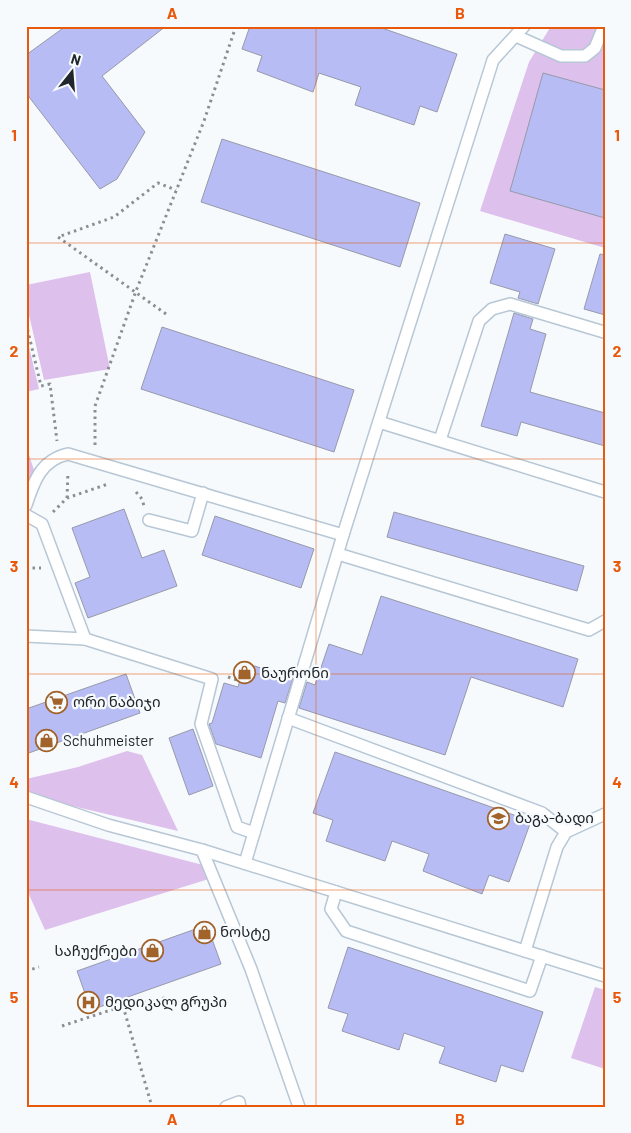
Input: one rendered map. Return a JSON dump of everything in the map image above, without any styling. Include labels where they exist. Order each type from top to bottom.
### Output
[{"type":"lane","points":[[245,863],[343,535],[493,60],[524,26]]},
{"type":"lane","points":[[516,36],[561,56],[585,56],[595,48],[604,26]]},
{"type":"lane","points":[[440,440],[479,321],[492,309],[510,304],[604,332]]},
{"type":"lane","points":[[379,422],[605,492]]},
{"type":"lane","points":[[26,505],[35,477],[51,460],[64,455],[95,460],[125,475],[203,493],[343,535]]},
{"type":"lane","points":[[149,520],[192,531],[203,493]]},
{"type":"lane","points":[[26,515],[42,524],[85,639]]},
{"type":"lane","points":[[338,554],[589,630],[605,621]]},
{"type":"lane","points":[[26,636],[85,639],[212,679],[201,724],[237,827],[254,833]]},
{"type":"lane","points":[[288,718],[542,813],[566,832]]},
{"type":"lane","points":[[26,797],[108,825],[245,863],[605,976]]},
{"type":"lane","points":[[525,951],[557,847],[566,832],[605,814]]},
{"type":"lane","points":[[202,850],[251,969],[300,1107]]},
{"type":"lane","points":[[336,892],[331,909],[346,931],[530,991],[542,956]]},
{"type":"lane","points":[[226,1107],[239,1102],[240,1107]]},
{"type":"path","points":[[95,460],[95,406],[136,291],[204,121],[236,26]]},
{"type":"path","points":[[166,314],[58,237],[114,217],[158,183],[176,190]]},
{"type":"path","points":[[26,323],[41,386],[50,384],[64,455],[67,498]]},
{"type":"path","points":[[42,524],[67,498],[125,475],[142,499],[149,520]]},
{"type":"path","points":[[26,971],[39,967]]},
{"type":"path","points":[[62,1026],[124,1006],[165,998]]},
{"type":"path","points":[[124,1006],[152,1107]]},
{"type":"shaded area","points":[[551,26],[605,26],[605,248],[480,211],[529,62]]},
{"type":"shaded area","points":[[90,272],[110,369],[44,380],[26,302],[26,285]]},
{"type":"shaded area","points":[[26,334],[39,389],[26,392]]},
{"type":"shaded area","points":[[26,446],[39,485],[26,491]]},
{"type":"shaded area","points":[[127,751],[142,755],[178,831],[26,795],[26,779],[78,767]]},
{"type":"shaded area","points":[[26,819],[203,865],[212,878],[45,930],[26,888]]},
{"type":"shaded area","points":[[595,987],[605,990],[605,1069],[571,1058]]},
{"type":"building","points":[[66,26],[166,26],[102,76],[145,132],[117,179],[100,189],[26,93],[26,55]]},
{"type":"building","points":[[250,26],[376,26],[457,54],[437,112],[420,106],[414,125],[355,105],[361,87],[319,73],[313,92],[257,71],[262,56],[242,49]]},
{"type":"building","points":[[543,73],[605,90],[605,218],[510,191]]},
{"type":"building","points":[[222,139],[420,203],[400,267],[201,202]]},
{"type":"building","points":[[505,234],[555,249],[538,304],[518,298],[520,292],[490,283]]},
{"type":"building","points":[[600,254],[605,255],[605,315],[584,309]]},
{"type":"building","points":[[514,313],[533,319],[530,329],[546,334],[530,392],[605,413],[605,446],[521,422],[517,436],[481,426]]},
{"type":"building","points":[[162,327],[354,390],[334,452],[141,389]]},
{"type":"building","points":[[124,509],[142,558],[164,550],[177,586],[88,618],[75,583],[90,577],[72,528]]},
{"type":"building","points":[[394,512],[584,566],[577,591],[387,537]]},
{"type":"building","points":[[215,516],[314,549],[301,588],[202,555]]},
{"type":"building","points":[[381,596],[578,659],[563,707],[471,677],[445,755],[299,708],[307,682],[315,685],[329,644],[362,655]]},
{"type":"building","points":[[245,663],[293,678],[285,703],[278,701],[261,758],[216,744],[209,724],[212,723],[224,683],[238,687]]},
{"type":"building","points":[[126,674],[140,713],[26,754],[26,709]]},
{"type":"building","points":[[193,729],[213,786],[189,795],[169,738]]},
{"type":"building","points":[[335,752],[531,821],[509,882],[489,875],[482,894],[423,871],[429,854],[392,841],[385,861],[326,841],[333,820],[313,813]]},
{"type":"building","points":[[207,925],[221,964],[91,1010],[77,971]]},
{"type":"building","points":[[348,947],[543,1012],[523,1072],[501,1065],[496,1082],[439,1063],[445,1047],[404,1033],[399,1050],[342,1031],[348,1014],[328,1008]]},
{"type":"place","name":"ნაურონი","points":[[245,673]]},
{"type":"place","name":"ორი ნაბიჯი","points":[[57,702]]},
{"type":"place","name":"Schuhmeister","points":[[47,741]]},
{"type":"place","name":"ბაგა-ბადი","points":[[499,818]]},
{"type":"place","name":"ნოსტე","points":[[204,932]]},
{"type":"place","name":"საჩუქრები","points":[[153,951]]},
{"type":"place","name":"მედიკალ გრუპი","points":[[89,1002]]}]
